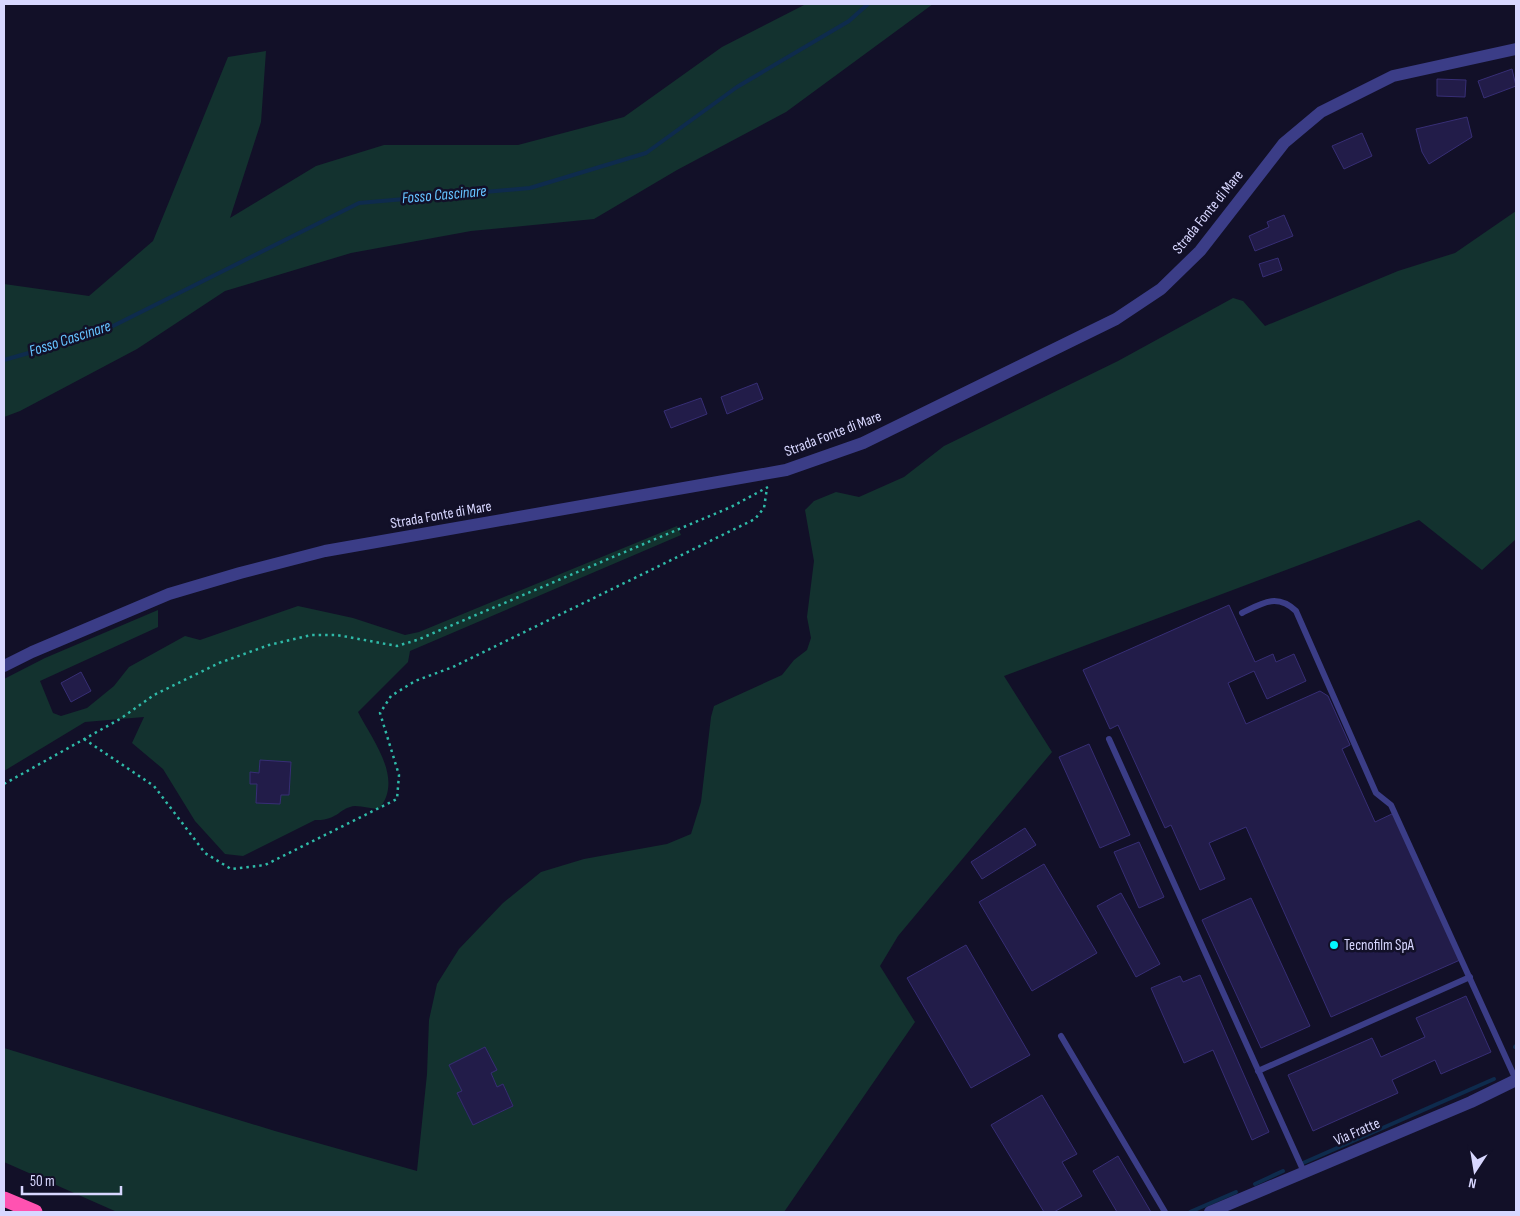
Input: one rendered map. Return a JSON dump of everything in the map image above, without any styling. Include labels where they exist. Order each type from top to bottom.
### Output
[{"type":"highway","points":[[4,1199],[35,1212]]},
{"type":"street","name":"Strada Fonte di Mare","points":[[4,666],[169,594],[240,573],[325,552],[786,470],[863,443],[1116,319],[1161,289],[1200,252],[1284,142],[1321,112],[1393,76],[1516,48]]},
{"type":"street","name":"Via Fratte","points":[[1210,1212],[1471,1102],[1516,1080]]},
{"type":"lane","points":[[1242,613],[1268,600],[1278,600],[1290,604],[1296,610],[1376,793],[1391,805],[1516,1080]]},
{"type":"lane","points":[[1109,739],[1304,1172]]},
{"type":"lane","points":[[1258,1071],[1470,978]]},
{"type":"lane","points":[[1061,1036],[1165,1212]]},
{"type":"path","points":[[4,784],[120,719],[154,695],[220,663],[269,645],[312,635],[337,635],[397,646],[417,640],[715,515],[776,483]]},
{"type":"path","points":[[84,739],[154,786],[205,853],[231,868],[265,865],[397,799],[399,775],[380,713],[391,696],[415,681],[453,667],[755,519],[764,508],[767,488]]},
{"type":"green space","points":[[806,4],[933,4],[786,112],[677,170],[594,219],[471,231],[351,253],[225,291],[137,349],[20,411],[4,417],[4,284],[89,296],[153,241],[228,57],[266,51],[261,122],[230,218],[316,166],[384,145],[518,145],[624,117],[722,47]]},
{"type":"green space","points":[[1516,211],[1516,539],[1482,570],[1419,520],[1004,676],[1052,752],[898,936],[880,966],[915,1022],[784,1212],[117,1212],[4,1162],[4,1048],[275,1131],[417,1171],[427,1074],[429,1020],[437,984],[459,949],[503,903],[541,872],[584,859],[667,844],[691,834],[701,802],[714,706],[782,675],[794,660],[807,650],[811,638],[807,617],[814,561],[805,510],[814,501],[836,492],[859,497],[904,477],[944,446],[1118,361],[1233,298],[1243,301],[1265,326],[1398,271],[1455,253]],"holes":[[[485,1047],[496,1070],[491,1073],[497,1087],[503,1084],[513,1106],[473,1125],[457,1094],[462,1091],[449,1065]]]},
{"type":"green space","points":[[677,526],[681,535],[410,651],[408,662],[358,712],[378,748],[387,773],[386,797],[379,809],[358,806],[350,807],[329,818],[315,820],[243,856],[225,854],[195,821],[163,769],[132,743],[144,717],[85,722],[4,771],[4,679],[45,658],[158,610],[158,627],[40,681],[53,713],[61,716],[87,708],[114,686],[129,667],[185,636],[200,640],[298,606],[353,618],[405,635],[419,632]]},
{"type":"building","points":[[1512,69],[1516,86],[1484,98],[1478,81]]},
{"type":"building","points":[[1437,79],[1466,80],[1465,97],[1437,96]]},
{"type":"building","points":[[1467,117],[1472,137],[1429,164],[1422,152],[1416,129]]},
{"type":"building","points":[[1362,133],[1372,156],[1344,169],[1332,146]]},
{"type":"building","points":[[1284,215],[1293,236],[1255,251],[1249,236],[1269,227],[1267,222]]},
{"type":"building","points":[[1278,258],[1282,270],[1263,277],[1259,264]]},
{"type":"building","points":[[757,383],[763,399],[727,414],[721,397]]},
{"type":"building","points":[[701,398],[707,414],[671,428],[664,411]]},
{"type":"building","points":[[1229,605],[1255,662],[1273,654],[1276,662],[1294,654],[1306,681],[1267,699],[1254,671],[1228,683],[1246,724],[1320,691],[1328,696],[1350,745],[1342,749],[1375,822],[1394,813],[1460,960],[1331,1017],[1246,827],[1209,843],[1225,879],[1200,890],[1171,825],[1165,828],[1118,725],[1110,729],[1083,670]]},
{"type":"building","points":[[81,672],[91,691],[71,702],[61,683]]},
{"type":"building","points":[[1089,744],[1130,835],[1100,848],[1059,757]]},
{"type":"building","points":[[260,760],[291,762],[289,795],[281,795],[280,804],[256,803],[257,784],[250,784],[250,772],[259,773]]},
{"type":"building","points":[[1025,828],[1036,845],[982,879],[971,862]]},
{"type":"building","points":[[1139,842],[1164,897],[1139,908],[1114,852]]},
{"type":"building","points":[[1044,864],[1097,953],[1032,991],[979,902]]},
{"type":"building","points":[[1121,893],[1160,964],[1136,977],[1097,906]]},
{"type":"building","points":[[1251,898],[1310,1026],[1261,1048],[1202,920]]},
{"type":"building","points":[[966,945],[1030,1055],[971,1088],[907,978]]},
{"type":"building","points":[[1200,975],[1269,1132],[1252,1140],[1213,1050],[1184,1063],[1151,988],[1180,976],[1183,982]]},
{"type":"building","points":[[1466,996],[1491,1052],[1441,1074],[1435,1060],[1392,1080],[1398,1093],[1313,1131],[1288,1075],[1372,1038],[1381,1057],[1425,1037],[1416,1018]]},
{"type":"building","points":[[485,1047],[497,1070],[491,1073],[497,1087],[503,1084],[513,1106],[473,1125],[457,1093],[462,1091],[449,1065]]},
{"type":"building","points":[[1042,1095],[1077,1154],[1062,1162],[1082,1196],[1054,1212],[1044,1212],[991,1125]]},
{"type":"building","points":[[1118,1156],[1151,1212],[1117,1212],[1093,1171]]},
{"type":"waterway","name":"Fosso Cascinare","points":[[4,360],[99,333],[359,203],[530,188],[646,153],[737,87],[849,21],[868,4]]},
{"type":"waterway","points":[[1303,1163],[1494,1079]]},
{"type":"waterway","points":[[1255,1184],[1283,1171]]},
{"type":"waterway","points":[[1190,1212],[1236,1192]]},
{"type":"place","name":"Tecnofilm SpA","points":[[1334,945]]}]
